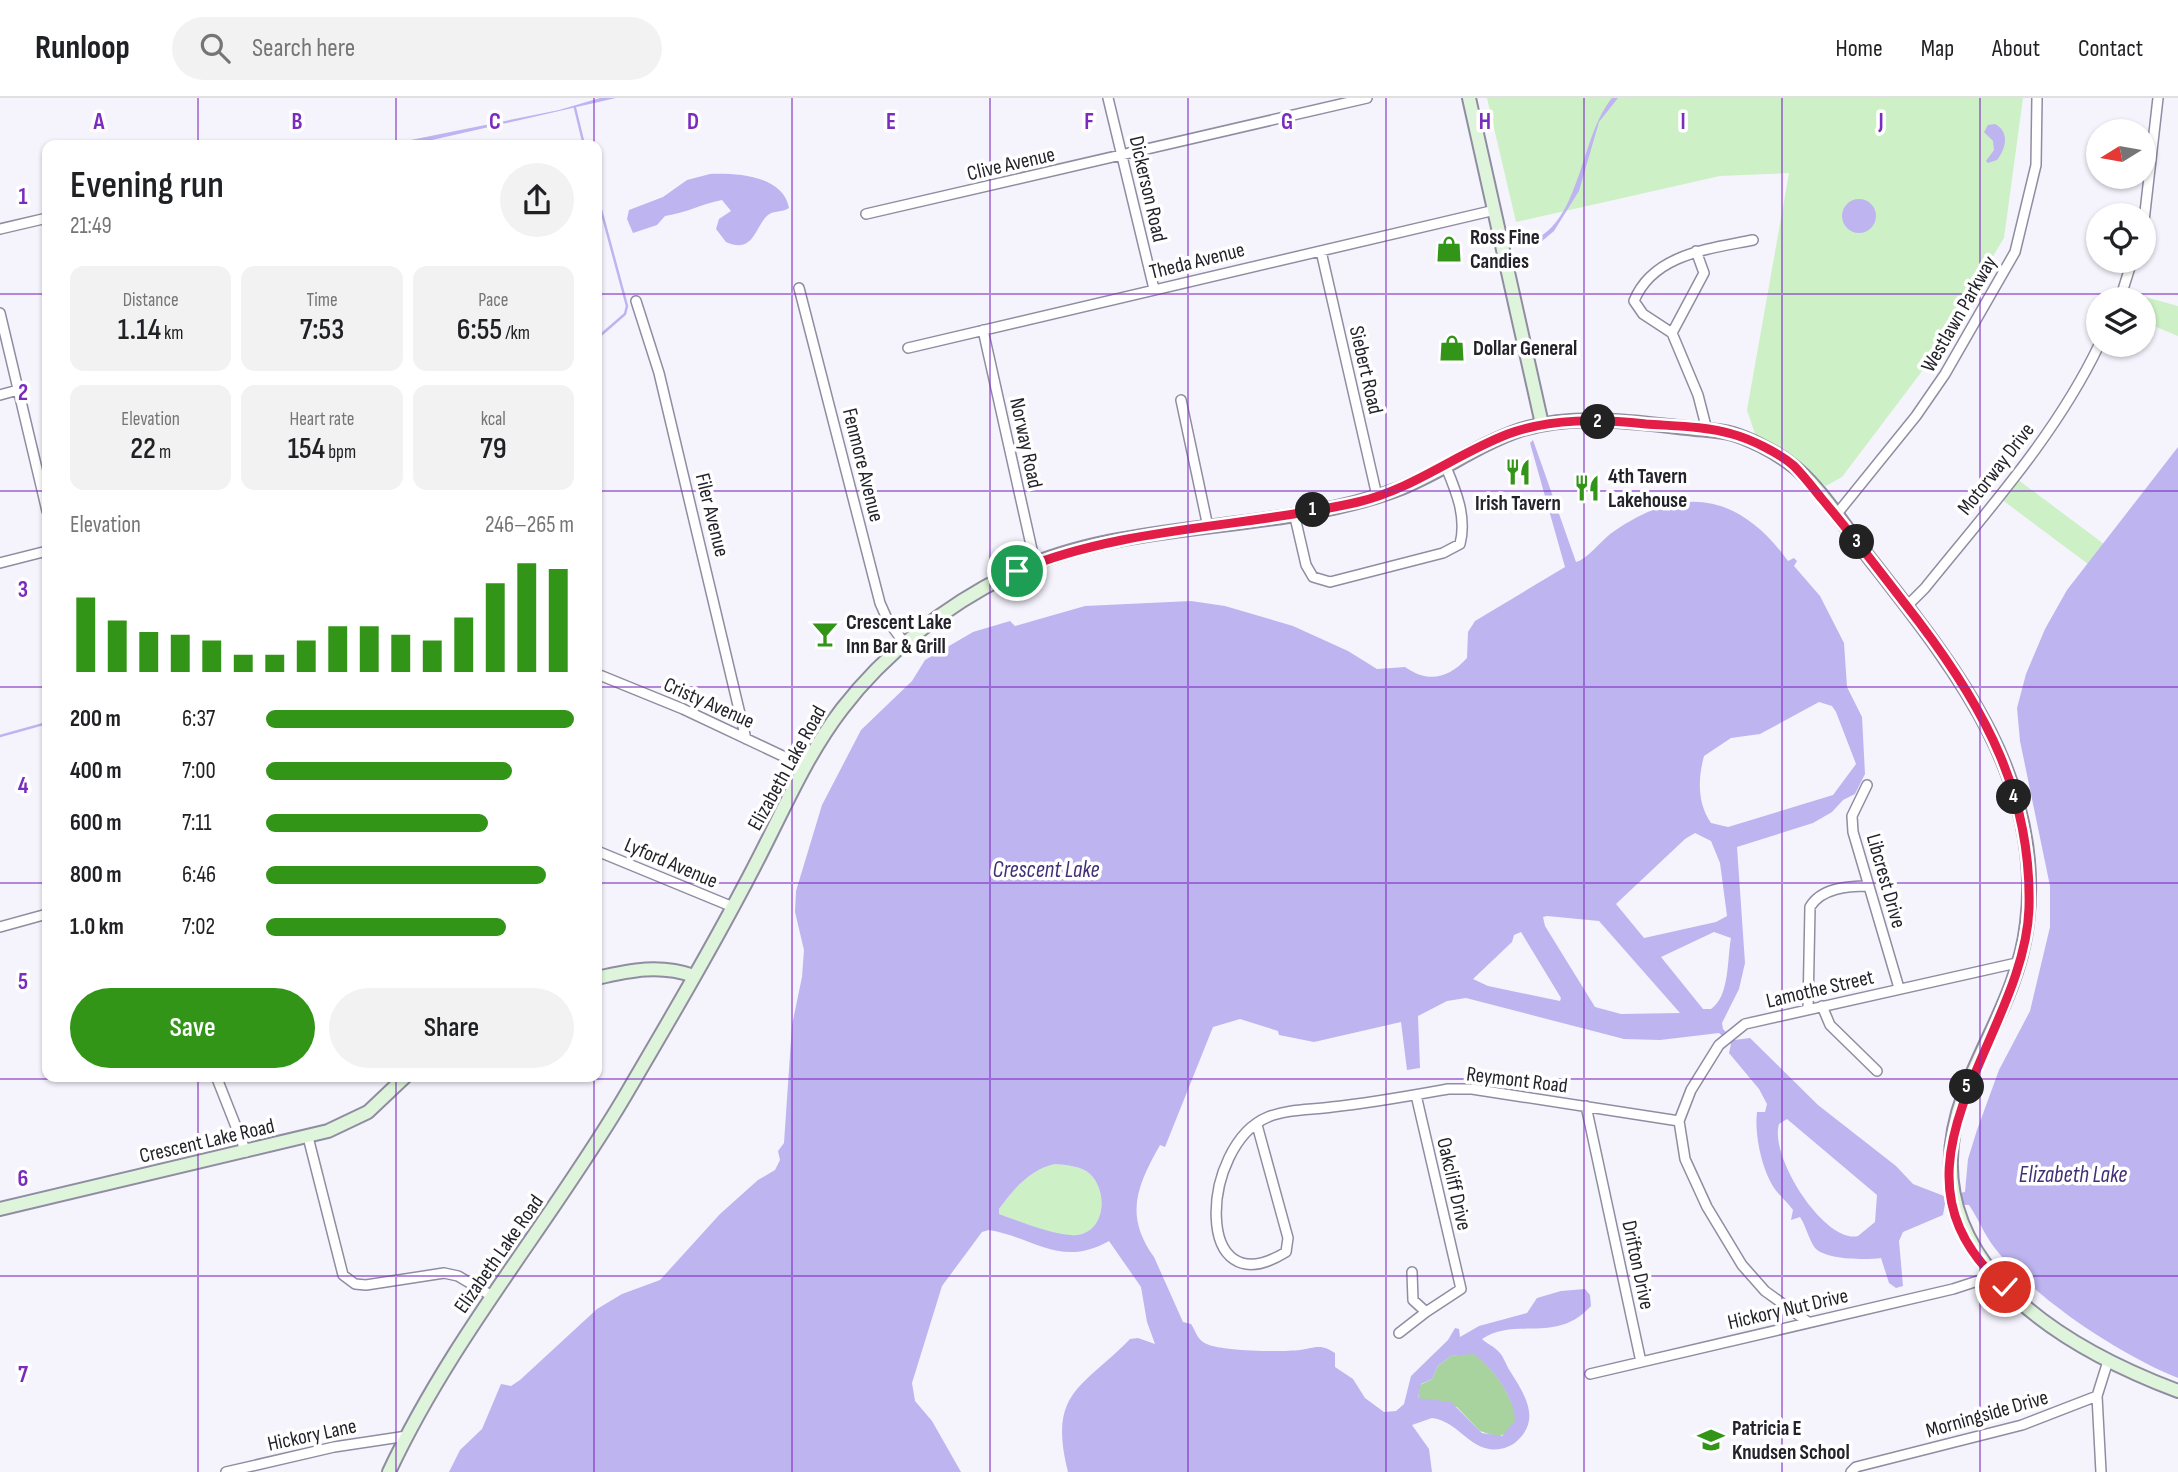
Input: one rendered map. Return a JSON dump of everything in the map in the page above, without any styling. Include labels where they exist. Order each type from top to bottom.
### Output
[{"type":"street","name":"Dickerson Road","points":[[1108,98],[1154,289]]},
{"type":"street","name":"Clive Avenue","points":[[866,214],[1123,157],[1367,98]]},
{"type":"street","points":[[1469,98],[1542,424]]},
{"type":"street","name":"Westlawn Parkway","points":[[1836,515],[1945,374],[2015,252],[2036,165],[2037,98]]},
{"type":"street","points":[[2146,203],[2158,98]]},
{"type":"street","name":"Theda Avenue","points":[[908,348],[1494,210]]},
{"type":"street","points":[[0,229],[42,219]]},
{"type":"street","points":[[1707,430],[1698,395],[1672,333],[1643,314],[1634,301],[1641,284],[1678,257],[1753,240]]},
{"type":"street","name":"Siebert Road","points":[[1321,251],[1377,496]]},
{"type":"street","points":[[1672,333],[1704,273],[1696,251]]},
{"type":"street","name":"Fenmore Avenue","points":[[799,288],[880,603],[891,626],[905,645]]},
{"type":"street","name":"Filer Avenue","points":[[636,301],[666,399],[746,739]]},
{"type":"street","points":[[0,313],[42,489]]},
{"type":"street","name":"Norway Road","points":[[983,330],[1035,563]]},
{"type":"street","name":"Motorway Drive","points":[[1907,606],[1925,588],[2041,441],[2067,403],[2092,357]]},
{"type":"street","points":[[0,395],[18,390]]},
{"type":"street","points":[[1181,400],[1208,527]]},
{"type":"street","name":"Elizabeth Lake Road","points":[[389,1472],[407,1436],[492,1296],[583,1165],[733,907],[806,767],[847,702],[905,645],[970,596],[1035,563],[1095,547],[1377,496],[1446,467],[1494,440],[1542,424],[1620,422],[1731,433],[1792,464],[1836,515],[1953,667],[1990,728],[2008,777],[2025,836],[2029,913],[2021,962],[2012,989],[1961,1104],[1951,1150],[1955,1209],[1971,1247],[1993,1276],[2056,1328],[2108,1362],[2178,1391]]},
{"type":"street","points":[[1294,513],[1306,565],[1312,577],[1330,582],[1443,553],[1460,544],[1463,533],[1458,496],[1446,467]]},
{"type":"street","points":[[0,563],[42,552]]},
{"type":"street","name":"Cristy Avenue","points":[[602,676],[683,709],[806,767]]},
{"type":"street","name":"Libcrest Drive","points":[[1867,785],[1852,816],[1853,832],[1899,988]]},
{"type":"street","name":"Lyford Avenue","points":[[602,853],[733,907]]},
{"type":"street","points":[[1808,1009],[1810,907],[1816,899],[1832,891],[1868,886]]},
{"type":"street","points":[[0,927],[42,915]]},
{"type":"street","name":"Lamothe Street","points":[[1679,1121],[1691,1090],[1727,1037],[1745,1024],[2021,962]]},
{"type":"street","points":[[602,977],[652,968],[673,969],[694,976]]},
{"type":"street","points":[[1822,1006],[1830,1026],[1877,1071]]},
{"type":"street","points":[[218,1082],[246,1152]]},
{"type":"street","name":"Crescent Lake Road","points":[[0,1209],[246,1152],[344,1126],[363,1115],[399,1082]]},
{"type":"street","name":"Reymont Road","points":[[1257,1125],[1288,1238],[1286,1252],[1268,1261],[1240,1265],[1229,1259],[1222,1245],[1217,1216],[1217,1190],[1225,1163],[1242,1135],[1267,1118],[1290,1112],[1472,1089],[1679,1121]]},
{"type":"street","name":"Oakcliff Drive","points":[[1416,1095],[1461,1289],[1426,1312]]},
{"type":"street","name":"Drifton Drive","points":[[1586,1106],[1641,1362]]},
{"type":"street","points":[[1679,1121],[1692,1179],[1725,1239],[1742,1265],[1765,1290],[1808,1322]]},
{"type":"street","points":[[308,1137],[343,1275],[355,1284],[366,1285],[451,1274],[492,1296]]},
{"type":"street","points":[[1399,1333],[1426,1312],[1413,1300],[1412,1272]]},
{"type":"street","name":"Hickory Nut Drive","points":[[1590,1374],[1953,1289],[1993,1276]]},
{"type":"street","points":[[2101,1472],[2097,1396],[2108,1362]]},
{"type":"street","name":"Morningside Drive","points":[[1851,1472],[1856,1467],[2022,1424],[2097,1396]]},
{"type":"street","name":"Hickory Lane","points":[[226,1472],[334,1447],[407,1436]]},
{"type":"green space","points":[[1487,98],[2023,98],[2004,238],[1929,362],[1842,477],[1826,486],[1755,434],[1747,410],[1789,173],[1720,176],[1516,222]]},
{"type":"green space","points":[[2156,300],[2178,306],[2178,336],[2156,327]]},
{"type":"green space","points":[[2017,479],[2104,544],[2088,564],[2001,499]]},
{"type":"green space","points":[[1055,1164],[1083,1169],[1096,1181],[1100,1190],[1101,1209],[1099,1218],[1087,1232],[1077,1235],[1059,1234],[999,1214],[999,1209],[1023,1181],[1038,1170]]},
{"type":"green space","points":[[1473,1353],[1501,1383],[1515,1412],[1516,1421],[1508,1432],[1498,1437],[1480,1431],[1457,1407],[1418,1399],[1420,1385],[1432,1379],[1438,1366],[1451,1356]]},
{"type":"water","points":[[600,98],[616,98],[432,140],[411,140],[559,110]]},
{"type":"water","points":[[1612,98],[1618,98],[1599,122],[1579,191],[1554,231],[1541,242],[1541,236],[1565,209],[1594,131]]},
{"type":"water","points":[[1995,124],[2003,131],[2005,140],[1997,160],[1988,163],[1986,161],[1994,150],[1993,141],[1984,132],[1988,125]]},
{"type":"water","points":[[710,174],[732,174],[768,182],[785,197],[789,208],[768,215],[753,238],[743,245],[726,242],[716,229],[719,219],[731,211],[722,200],[665,216],[657,225],[633,233],[627,219],[629,210],[663,197],[687,180]]},
{"type":"water","points":[[1859,199],[1871,204],[1876,216],[1871,228],[1859,233],[1847,228],[1842,216],[1847,204]]},
{"type":"water","name":"Crescent Lake","points":[[1533,440],[1576,562],[1613,532],[1638,517],[1662,507],[1685,502],[1708,503],[1729,509],[1750,521],[1788,561],[1794,558],[1797,561],[1794,566],[1820,596],[1844,643],[1847,687],[1862,717],[1865,774],[1855,794],[1813,823],[1737,847],[1745,963],[1739,989],[1722,1023],[1723,1029],[1734,1040],[1750,1038],[1818,1105],[1896,1166],[1913,1184],[1944,1196],[1965,1192],[1968,1159],[1977,1130],[1999,1070],[2030,1011],[2050,927],[2050,886],[2020,741],[2017,708],[2026,674],[2045,629],[2067,590],[2178,447],[2178,1378],[2104,1340],[2031,1285],[1994,1247],[1969,1205],[1945,1204],[1943,1215],[1903,1232],[1899,1241],[1903,1286],[1896,1288],[1889,1283],[1881,1258],[1856,1259],[1820,1252],[1811,1241],[1800,1217],[1791,1220],[1793,1210],[1768,1176],[1758,1143],[1756,1121],[1757,1112],[1765,1112],[1767,1104],[1759,1089],[1729,1053],[1731,1044],[1719,1033],[1660,1040],[1624,1039],[1466,998],[1447,1001],[1418,1016],[1420,1068],[1407,1070],[1401,1022],[1314,1042],[1279,1035],[1278,1031],[1240,1019],[1213,1027],[1165,1147],[1160,1145],[1145,1174],[1137,1201],[1137,1214],[1139,1228],[1183,1322],[1191,1324],[1203,1342],[1221,1348],[1250,1350],[1325,1348],[1335,1353],[1335,1367],[1353,1379],[1365,1398],[1384,1412],[1396,1411],[1404,1404],[1411,1376],[1448,1340],[1455,1328],[1459,1329],[1460,1337],[1479,1326],[1527,1313],[1537,1298],[1561,1291],[1585,1289],[1590,1295],[1591,1306],[1578,1318],[1550,1328],[1508,1330],[1482,1339],[1501,1354],[1528,1405],[1529,1422],[1525,1431],[1509,1446],[1501,1449],[1481,1447],[1448,1424],[1432,1418],[1412,1425],[1429,1449],[1432,1472],[1068,1472],[1062,1424],[1073,1394],[1130,1339],[1138,1338],[1155,1344],[1147,1322],[1141,1287],[1109,1241],[1092,1249],[1062,1251],[989,1230],[982,1232],[942,1286],[912,1383],[915,1401],[932,1421],[961,1472],[449,1472],[460,1450],[482,1429],[501,1384],[511,1386],[520,1380],[597,1309],[622,1294],[660,1280],[720,1214],[758,1180],[775,1170],[780,1160],[778,1151],[784,1143],[792,1025],[802,977],[804,950],[795,912],[796,891],[822,805],[861,730],[912,681],[925,660],[973,632],[1010,621],[1015,626],[1085,606],[1191,601],[1225,606],[1293,626],[1348,651],[1377,669],[1405,667],[1430,677],[1445,674],[1453,671],[1467,658],[1468,632],[1475,621],[1565,567],[1530,443]],"holes":[[[1819,702],[1832,706],[1836,712],[1856,764],[1833,795],[1728,827],[1711,823],[1706,815],[1700,782],[1704,756],[1731,738],[1760,734]],[[1695,833],[1711,841],[1720,863],[1727,916],[1716,922],[1644,938],[1616,904],[1685,839]],[[1547,916],[1599,921],[1680,1013],[1621,1014],[1595,1007],[1545,926],[1543,917]],[[1521,932],[1561,998],[1560,1001],[1488,986],[1473,979],[1512,942],[1514,935]],[[1714,932],[1731,938],[1727,976],[1717,1003],[1711,1009],[1703,1009],[1661,957]],[[1787,1119],[1877,1195],[1875,1222],[1858,1236],[1845,1235],[1830,1227],[1802,1195],[1782,1157],[1778,1139],[1779,1124]],[[1055,1164],[1087,1171],[1100,1190],[1101,1209],[1094,1226],[1077,1235],[1059,1234],[999,1214],[999,1209],[1016,1188],[1038,1170]],[[1473,1354],[1488,1366],[1507,1393],[1514,1412],[1515,1421],[1502,1436],[1482,1433],[1451,1402],[1418,1398],[1421,1384],[1432,1379],[1438,1366],[1451,1356]]]},
{"type":"waterway","points":[[575,108],[583,140]]},
{"type":"waterway","points":[[602,214],[627,306],[625,314],[602,334]]},
{"type":"waterway","points":[[0,736],[42,724]]},
{"type":"place","name":"Ross Fine Candies","points":[[1449,249]]},
{"type":"place","name":"Dollar General","points":[[1452,348]]},
{"type":"place","name":"Irish Tavern","points":[[1518,472]]},
{"type":"place","name":"4th Tavern Lakehouse","points":[[1587,488]]},
{"type":"place","name":"Crescent Lake Inn Bar & Grill","points":[[825,634]]},
{"type":"place","name":"Patricia E Knudsen School","points":[[1711,1440]]},
{"type":"route","points":[[1017,571],[1057,556],[1108,544],[1368,499],[1418,481],[1508,435],[1550,423],[1620,422],[1731,433],[1792,464],[1836,515],[1953,667],[1990,728],[2025,836],[2029,913],[2022,955],[2012,989],[1961,1104],[1950,1163],[1955,1209],[1962,1228],[1981,1262],[2005,1287]]},
{"type":"water label","name":"Elizabeth Lake","points":[[2073,1175]]}]
